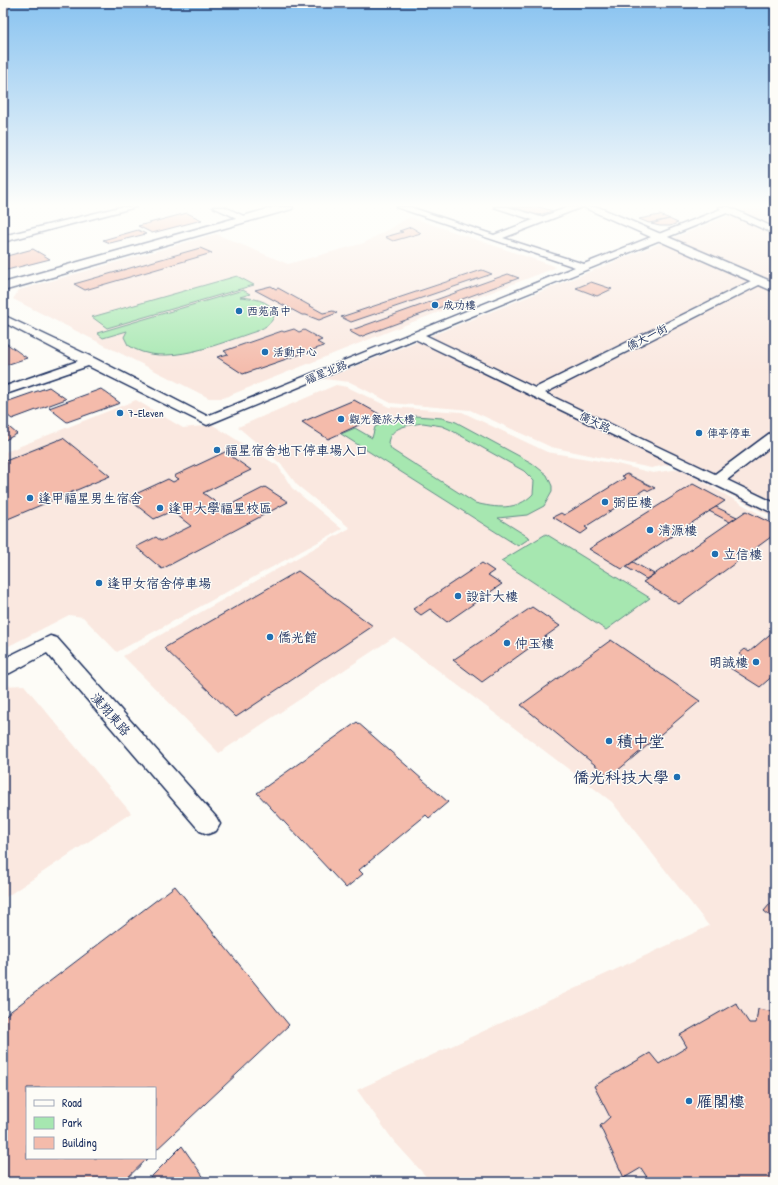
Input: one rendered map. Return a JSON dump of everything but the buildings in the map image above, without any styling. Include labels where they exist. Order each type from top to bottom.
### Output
[{"type":"street","points":[[3,281],[74,262]]},
{"type":"street","points":[[3,287],[89,262]]},
{"type":"street","points":[[569,262],[584,267]]},
{"type":"street","name":"福星北路","points":[[3,318],[207,421],[596,262]]},
{"type":"street","points":[[716,262],[775,288]]},
{"type":"street","name":"僑大一街","points":[[535,393],[759,281]]},
{"type":"street","name":"僑大路","points":[[415,335],[775,509]]},
{"type":"street","points":[[3,391],[90,361]]},
{"type":"street","points":[[717,480],[775,436]]},
{"type":"street","name":"漢翔東路","points":[[3,668],[50,643],[208,824]]},
{"type":"shaded area","name":"西苑高中","points":[[116,262],[284,262],[288,264],[294,262],[543,262],[554,266],[555,268],[410,323],[223,398],[209,398],[13,299],[19,290]]},
{"type":"shaded area","name":"僑光科技大學","points":[[613,262],[775,262],[775,518],[684,471],[775,523],[775,1182],[431,1182],[393,1140],[357,1090],[709,926],[612,802],[394,637],[219,753],[123,656],[350,528],[297,485],[282,465],[238,427],[336,385],[347,387],[389,407],[462,412],[547,452],[617,464],[653,473],[679,469],[672,464],[651,468],[551,447],[470,410],[391,403],[350,382],[324,379]]},
{"type":"shaded area","name":"逢甲大學福星校區","points":[[136,400],[183,428],[213,425],[278,466],[292,488],[342,529],[117,652],[83,617],[69,615],[3,649],[3,453]]},
{"type":"shaded area","points":[[24,685],[131,813],[3,899],[3,686]]},
{"type":"green space","points":[[237,276],[254,285],[107,328],[92,317]]},
{"type":"green space","points":[[243,290],[250,294],[240,297],[260,300],[269,305],[275,312],[273,319],[266,326],[257,331],[210,347],[192,352],[158,355],[142,352],[128,345],[124,337],[127,331],[103,338],[97,333]]},
{"type":"green space","points":[[415,416],[442,418],[456,422],[532,463],[547,475],[552,486],[552,492],[544,506],[527,515],[498,518],[530,538],[518,546],[341,434],[355,428],[372,438],[375,427],[389,421]],"holes":[[[423,423],[442,426],[524,471],[534,481],[533,494],[527,499],[513,506],[498,507],[475,503],[392,450],[388,443],[392,433],[401,427]]]},
{"type":"green space","points":[[546,534],[650,598],[606,630],[501,561]]},
{"type":"place","name":"成功樓","points":[[435,305]]},
{"type":"place","name":"西苑高中","points":[[239,311]]},
{"type":"place","name":"活動中心","points":[[265,352]]},
{"type":"place","name":"7-Eleven","points":[[120,413]]},
{"type":"place","name":"觀光餐旅大樓","points":[[341,419]]},
{"type":"place","name":"俥亭停車","points":[[699,433]]},
{"type":"place","name":"福星宿舍地下停車場入口","points":[[217,450]]},
{"type":"place","name":"逢甲福星男生宿舍","points":[[30,498]]},
{"type":"place","name":"弼臣樓","points":[[605,502]]},
{"type":"place","name":"逢甲大學福星校區","points":[[160,508]]},
{"type":"place","name":"清源樓","points":[[650,530]]},
{"type":"place","name":"立信樓","points":[[715,554]]},
{"type":"place","name":"逢甲女宿舍停車場","points":[[99,583]]},
{"type":"place","name":"設計大樓","points":[[458,596]]},
{"type":"place","name":"僑光館","points":[[270,637]]},
{"type":"place","name":"仲玉樓","points":[[507,643]]},
{"type":"place","name":"明誠樓","points":[[756,662]]},
{"type":"place","name":"積中堂","points":[[609,741]]},
{"type":"place","name":"僑光科技大學","points":[[677,777]]},
{"type":"place","name":"雁閣樓","points":[[689,1101]]}]
